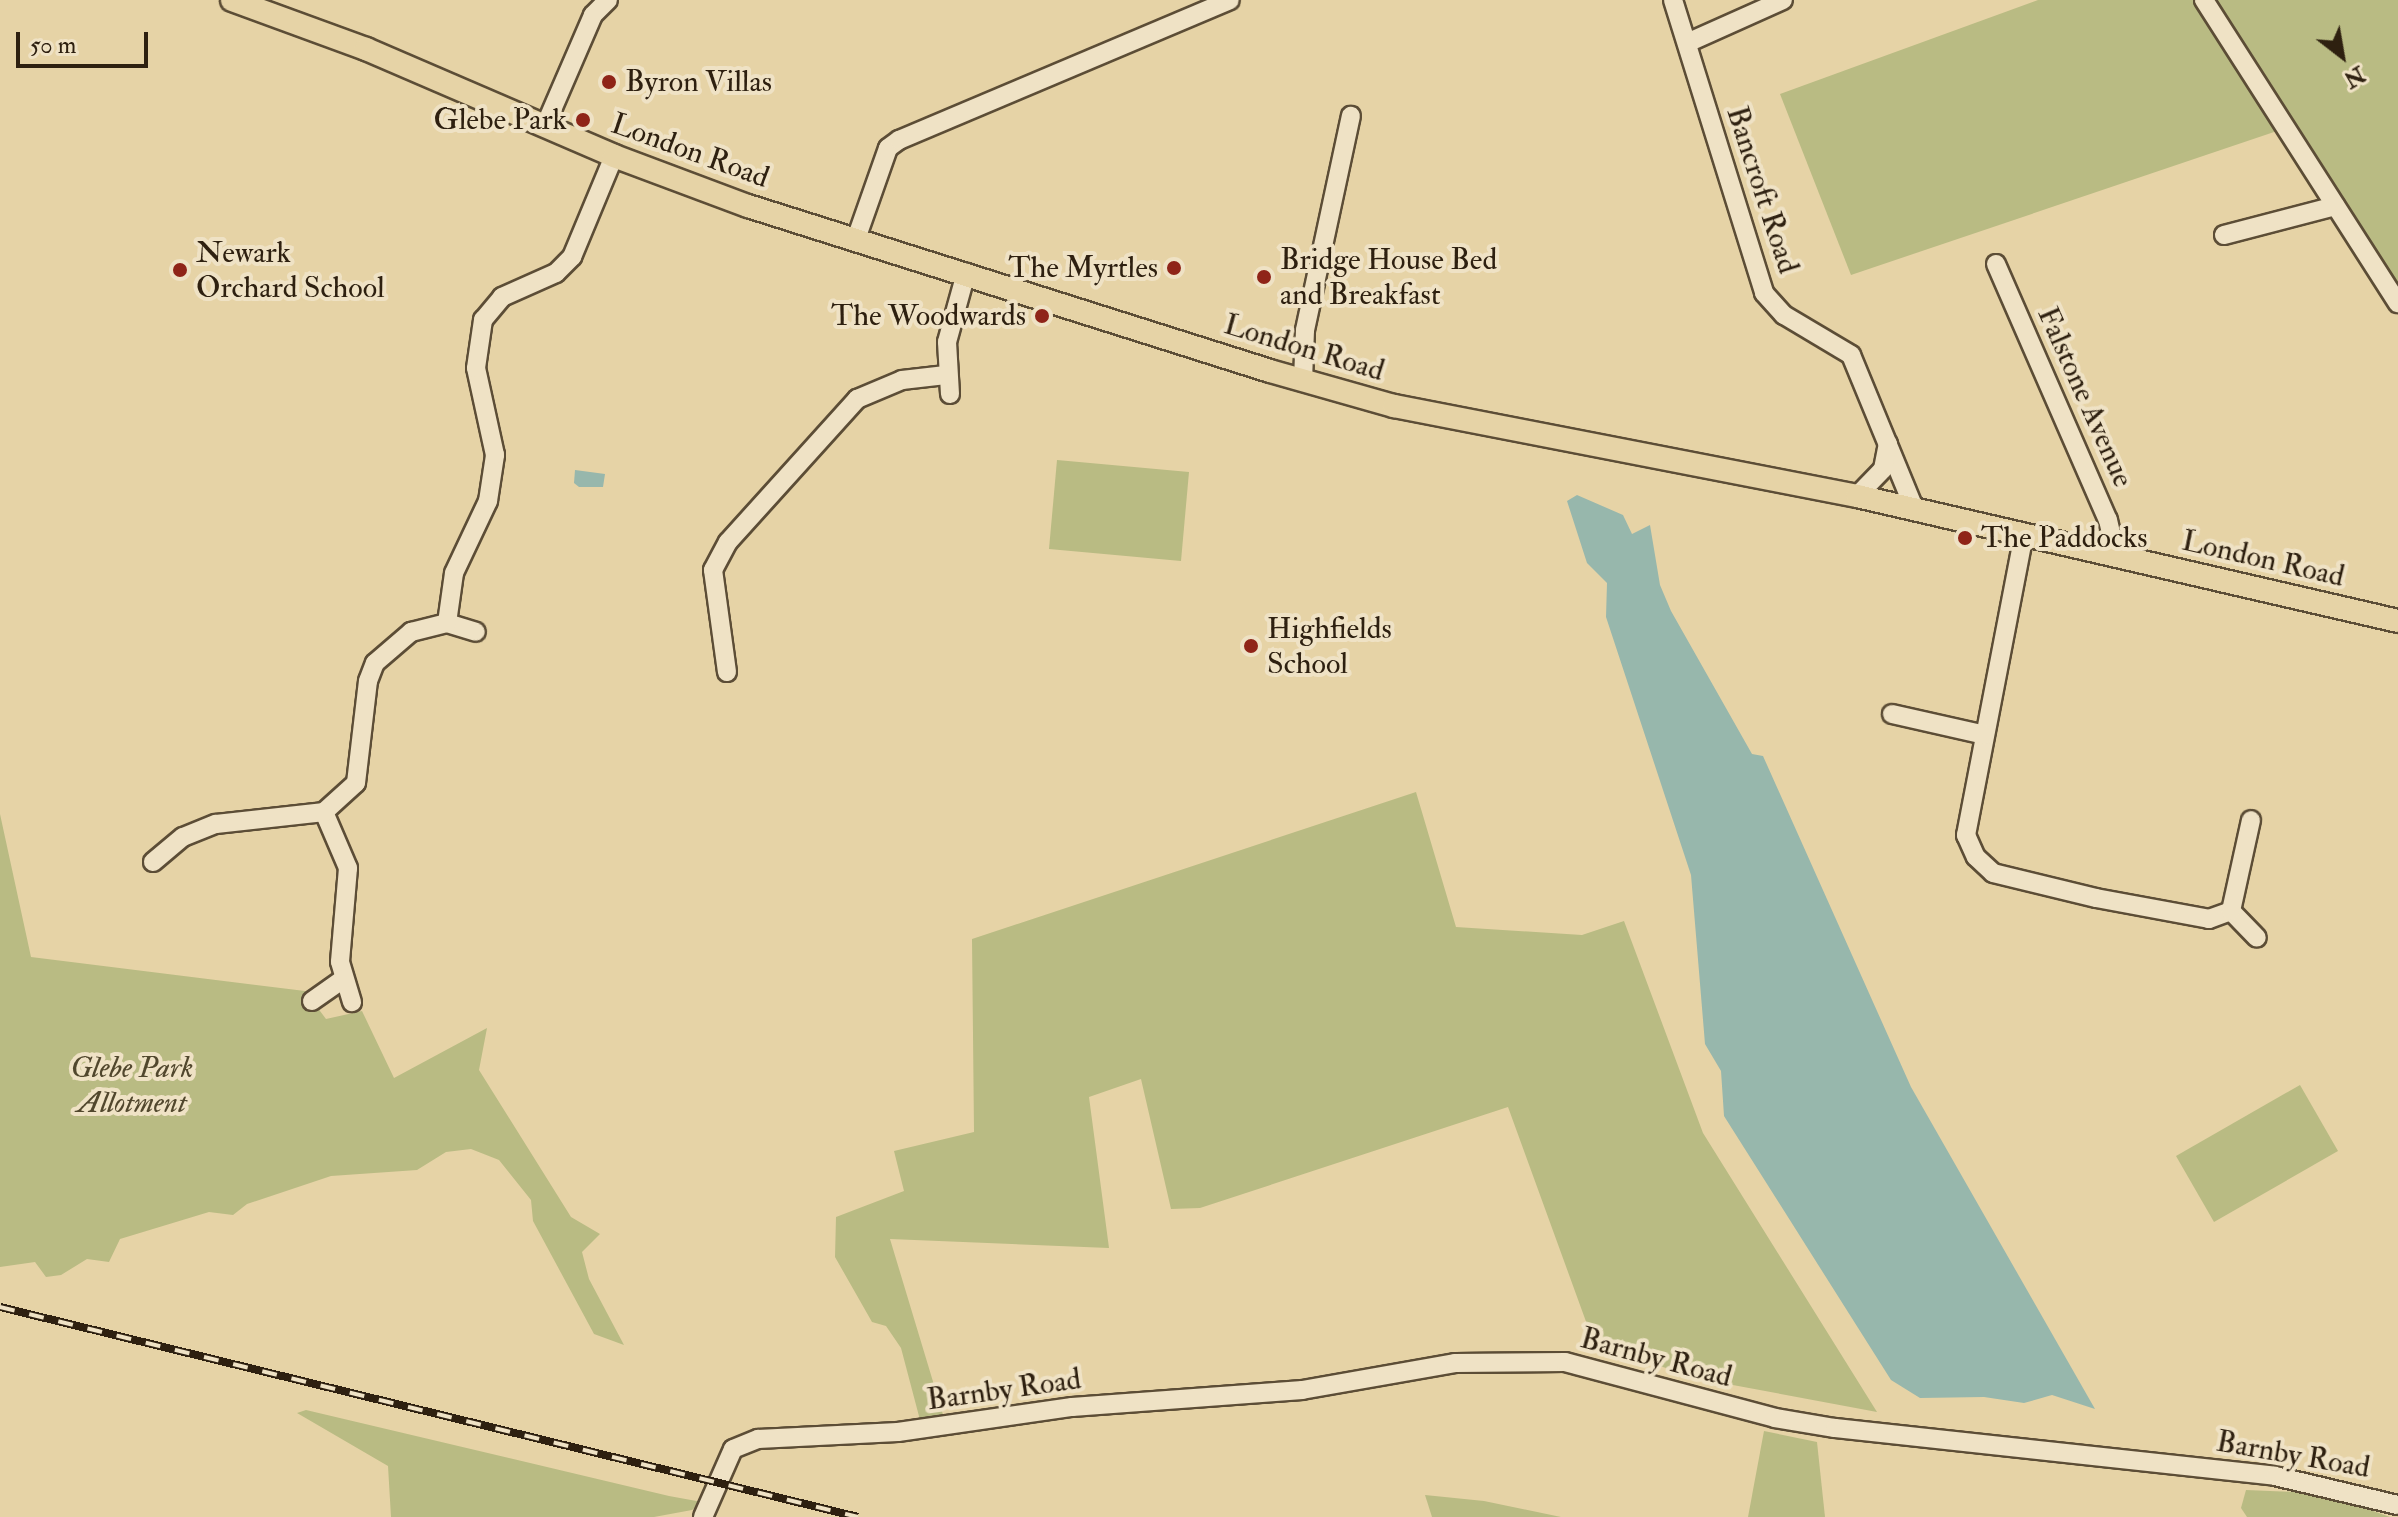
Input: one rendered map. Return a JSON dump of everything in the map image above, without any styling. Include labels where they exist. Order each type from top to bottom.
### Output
[{"type":"main road","name":"London Road","points":[[232,0],[381,55],[614,156],[856,239],[1303,380],[1394,406],[1610,445],[1857,496],[2398,621]]},
{"type":"street","points":[[545,126],[593,15],[608,0]]},
{"type":"street","points":[[856,239],[888,148],[899,140],[1230,0]]},
{"type":"street","name":"Bancroft Road","points":[[1673,0],[1764,293],[1784,315],[1851,355],[1862,371],[1915,510]]},
{"type":"street","points":[[1687,43],[1783,0]]},
{"type":"street","points":[[2204,0],[2398,303]]},
{"type":"street","points":[[1303,380],[1305,330],[1351,116]]},
{"type":"street","points":[[447,623],[454,573],[485,509],[495,467],[476,368],[483,320],[502,297],[546,279],[572,257],[614,156]]},
{"type":"street","points":[[2224,235],[2335,206]]},
{"type":"street","name":"Falstone Avenue","points":[[1996,264],[2108,520],[2116,556]]},
{"type":"street","points":[[950,394],[946,375],[949,327],[966,273]]},
{"type":"street","points":[[727,672],[713,570],[728,542],[845,409],[902,380],[946,375]]},
{"type":"street","points":[[1857,496],[1883,469],[1888,443]]},
{"type":"street","points":[[2024,534],[1966,835],[1976,857],[1993,873],[2209,919],[2231,911]]},
{"type":"street","points":[[153,862],[183,837],[216,824],[324,812],[348,794],[360,771],[368,681],[375,663],[404,636],[447,623],[476,632]]},
{"type":"street","points":[[1892,714],[1985,735]]},
{"type":"street","points":[[324,812],[343,847],[349,876],[341,942],[343,979],[352,1002]]},
{"type":"street","points":[[2231,911],[2251,820]]},
{"type":"street","points":[[2231,911],[2257,938]]},
{"type":"street","points":[[312,1001],[343,979]]},
{"type":"street","name":"Barnby Road","points":[[703,1517],[733,1449],[751,1440],[910,1431],[1072,1407],[1302,1390],[1455,1363],[1565,1362],[1820,1426],[2203,1467],[2328,1486],[2398,1505]]},
{"type":"green space","points":[[2038,0],[2194,0],[2277,131],[1851,275],[1780,94]]},
{"type":"green space","points":[[2217,0],[2398,0],[2398,283],[2319,159]]},
{"type":"green space","points":[[1057,460],[1189,472],[1181,561],[1049,549]]},
{"type":"green space","points":[[1416,792],[1456,927],[1582,935],[1624,921],[1703,1133],[1877,1412],[1722,1383],[1596,1349],[1508,1107],[1200,1208],[1171,1209],[1141,1079],[1089,1097],[1109,1248],[890,1239],[944,1418],[920,1420],[901,1348],[886,1326],[872,1322],[835,1257],[836,1217],[904,1191],[894,1151],[974,1132],[972,939]]},
{"type":"green space","name":"Glebe Park Allotment","points":[[0,814],[31,957],[305,991],[326,1019],[362,1011],[394,1078],[487,1028],[479,1070],[571,1217],[600,1234],[582,1252],[589,1279],[624,1345],[594,1334],[533,1221],[531,1200],[499,1160],[471,1149],[446,1152],[417,1170],[331,1176],[247,1204],[233,1215],[209,1212],[120,1239],[109,1262],[87,1259],[61,1275],[46,1277],[35,1262],[0,1267]]},
{"type":"green space","points":[[2300,1085],[2338,1151],[2214,1222],[2176,1156]]},
{"type":"green space","points":[[306,1410],[702,1502],[692,1510],[654,1517],[391,1517],[388,1466],[297,1413]]},
{"type":"green space","points":[[1764,1431],[1817,1442],[1825,1517],[1748,1517]]},
{"type":"green space","points":[[2246,1490],[2323,1493],[2390,1517],[2247,1517],[2241,1508]]},
{"type":"green space","points":[[1425,1495],[1484,1501],[1561,1517],[1432,1517]]},
{"type":"water","points":[[575,470],[605,474],[603,487],[579,487],[574,483]]},
{"type":"water","points":[[1577,495],[1623,515],[1632,534],[1650,525],[1660,585],[1671,611],[1752,754],[1763,756],[1911,1087],[2095,1409],[2052,1395],[2024,1403],[1984,1397],[1920,1398],[1891,1380],[1724,1116],[1721,1071],[1705,1044],[1691,875],[1606,617],[1607,583],[1587,563],[1567,501]]},
{"type":"railway","points":[[0,1307],[858,1517]]},
{"type":"place","name":"Byron Villas","points":[[609,82]]},
{"type":"place","name":"Glebe Park","points":[[583,120]]},
{"type":"place","name":"The Myrtles","points":[[1174,268]]},
{"type":"place","name":"Newark Orchard School","points":[[180,270]]},
{"type":"place","name":"Bridge House Bed and Breakfast","points":[[1264,277]]},
{"type":"place","name":"The Woodwards","points":[[1042,316]]},
{"type":"place","name":"The Paddocks","points":[[1965,538]]},
{"type":"place","name":"Highfields School","points":[[1251,646]]}]
